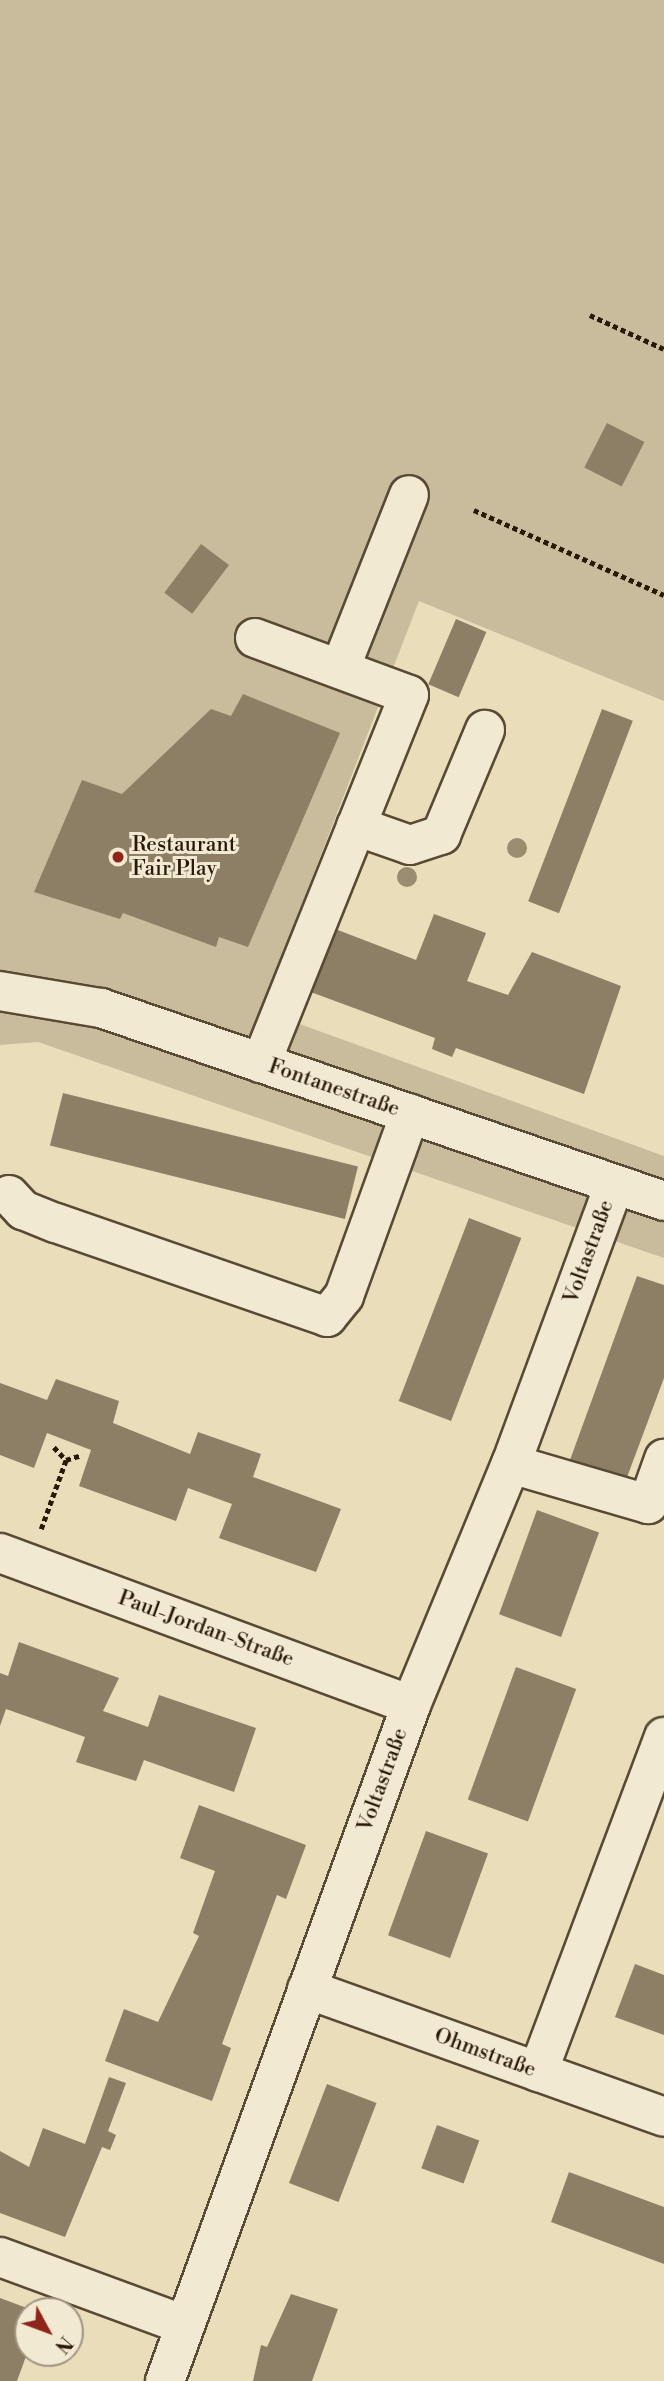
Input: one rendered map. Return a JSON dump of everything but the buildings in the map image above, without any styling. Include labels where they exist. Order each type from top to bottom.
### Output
[{"type":"street","points":[[340,669],[409,495]]},
{"type":"street","points":[[255,638],[409,695],[261,1063]]},
{"type":"street","points":[[356,826],[410,845],[441,835],[485,730]]},
{"type":"street","name":"Fontanestraße","points":[[0,991],[101,1008],[664,1201]]},
{"type":"street","points":[[9,1195],[23,1210],[45,1219],[327,1317],[344,1296],[410,1114]]},
{"type":"street","name":"Voltastraße","points":[[165,2381],[411,1705],[511,1464],[614,1185]]},
{"type":"street","points":[[511,1464],[656,1507],[664,1459]]},
{"type":"street","name":"Paul-Jordan-Straße","points":[[15,1558],[411,1705]]},
{"type":"street","points":[[538,2072],[664,1737]]},
{"type":"street","name":"Ohmstraße","points":[[307,1989],[664,2117]]},
{"type":"street","points":[[0,2257],[185,2325]]},
{"type":"path","points":[[590,315],[664,349]]},
{"type":"path","points":[[474,510],[664,595]]},
{"type":"path","points":[[54,1447],[65,1460]]},
{"type":"path","points":[[15,1558],[65,1460],[81,1455]]},
{"type":"shaded area","points":[[0,0],[664,0],[664,701],[419,601],[261,1010],[664,1156],[664,1258],[38,1042],[0,1045]]},
{"type":"place","name":"Restaurant Fair Play","points":[[118,857]]}]
